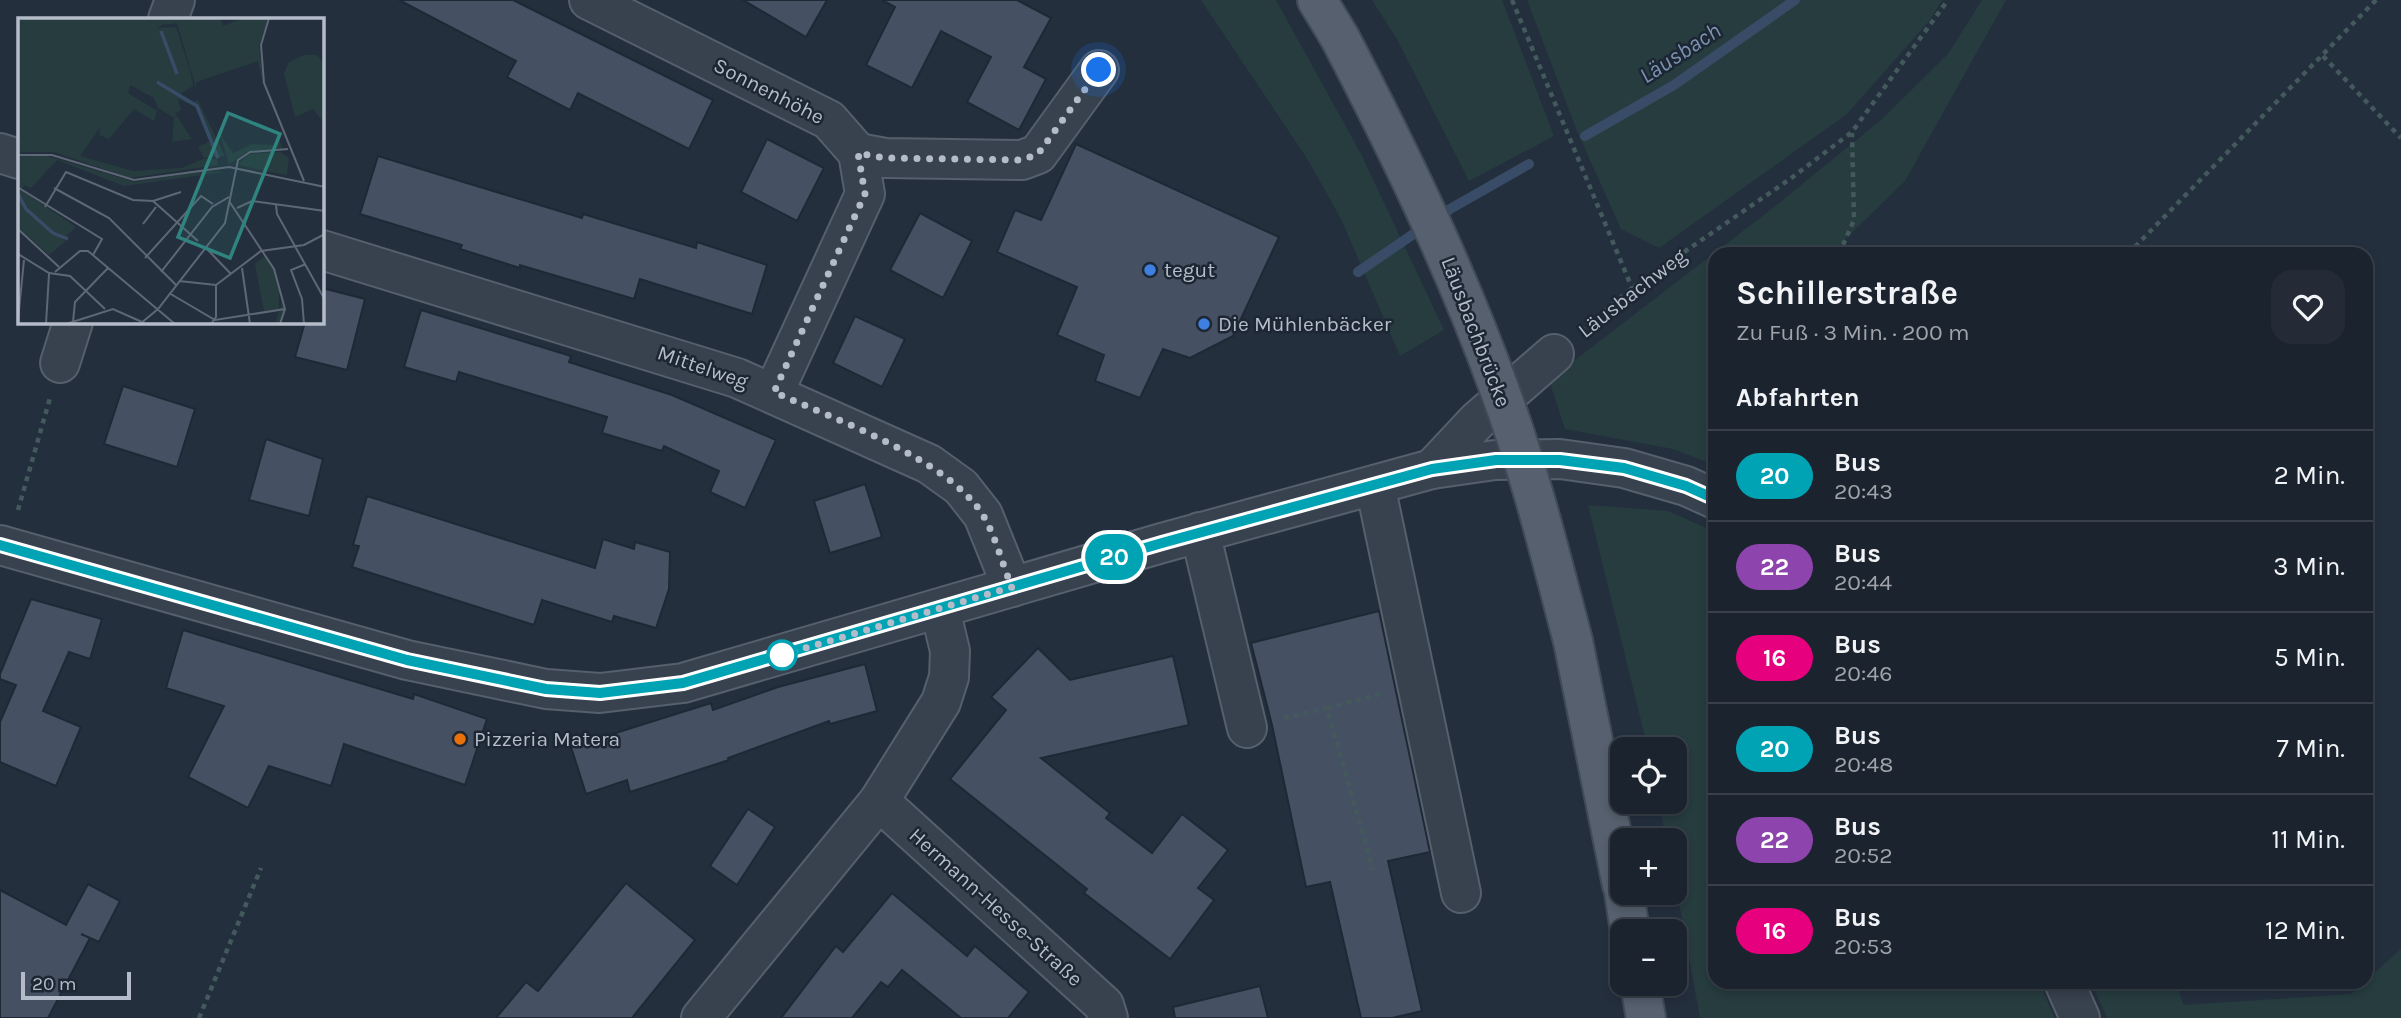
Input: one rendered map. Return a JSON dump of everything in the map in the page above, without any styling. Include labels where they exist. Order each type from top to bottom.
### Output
[{"type":"main road","name":"Läusbachbrücke","points":[[1317,0],[1340,38],[1411,176],[1454,271],[1500,392],[1540,515],[1573,641],[1611,828]]},
{"type":"main road","points":[[1642,996],[1646,1018]]},
{"type":"street","points":[[168,18],[175,0]]},
{"type":"street","name":"Sonnenhöhe","points":[[589,0],[829,120],[858,153]]},
{"type":"street","points":[[774,392],[865,194],[858,153],[885,158],[1022,160],[1038,154],[1099,70]]},
{"type":"street","points":[[0,153],[18,159]]},
{"type":"street","name":"Mittelweg","points":[[324,251],[665,354],[774,392],[929,464],[961,487],[983,515],[1012,587]]},
{"type":"street","points":[[61,363],[72,324]]},
{"type":"street","points":[[1432,469],[1477,421],[1554,354]]},
{"type":"street","points":[[2,552],[407,660],[546,689],[600,693],[683,683],[1200,532],[1432,469],[1496,460],[1560,460],[1624,468],[1686,486],[1708,496]]},
{"type":"street","points":[[1376,485],[1461,893]]},
{"type":"street","points":[[1200,532],[1247,728]]},
{"type":"street","points":[[701,1018],[879,801],[941,702],[949,677],[950,651],[940,609]]},
{"type":"street","name":"Hermann-Hesse-Straße","points":[[879,801],[1104,1005],[1108,1018]]},
{"type":"street","points":[[2067,989],[2080,1018]]},
{"type":"path","points":[[1513,0],[1632,288]]},
{"type":"path","name":"Läusbachweg","points":[[1554,354],[1632,288],[1790,179],[1852,132],[1948,0]]},
{"type":"path","points":[[2135,247],[2376,0]]},
{"type":"path","points":[[2323,56],[2401,138]]},
{"type":"path","points":[[1842,247],[1854,220],[1852,132]]},
{"type":"path","points":[[2,552],[61,363]]},
{"type":"path","points":[[1247,728],[1418,683]]},
{"type":"path","points":[[1327,708],[1373,870]]},
{"type":"path","points":[[199,1018],[261,868]]},
{"type":"green space","points":[[1201,0],[1276,0],[1361,154],[1444,330],[1400,356],[1342,221],[1308,160]]},
{"type":"green space","points":[[1372,0],[1502,0],[1554,136],[1469,181],[1397,39]]},
{"type":"green space","points":[[1527,0],[1942,0],[1930,20],[1847,114],[1659,248],[1621,229],[1577,131]]},
{"type":"green space","points":[[1982,0],[2006,0],[1905,181],[1837,247],[1722,247],[1881,120],[1948,54]]},
{"type":"green space","points":[[1708,258],[1708,462],[1673,449],[1565,429],[1549,380]]},
{"type":"green space","points":[[1588,505],[1668,511],[1708,529],[1708,989],[2042,989],[2055,1018],[1700,1018],[1687,946],[1687,919],[1682,919],[1680,905],[1687,905],[1687,828],[1664,828],[1661,814],[1687,814],[1687,737],[1645,737]]},
{"type":"green space","points":[[2401,949],[2401,1018],[2107,1018],[2094,989],[2178,989],[2184,1005],[2351,994],[2357,989],[2373,989],[2373,974]]},
{"type":"building","points":[[399,0],[513,0],[713,100],[689,149],[578,93],[570,110],[507,77],[516,61]]},
{"type":"building","points":[[743,0],[827,0],[806,37]]},
{"type":"building","points":[[882,0],[1017,0],[1051,18],[1024,67],[1046,79],[1019,130],[967,102],[991,57],[941,31],[912,88],[866,65],[895,7]]},
{"type":"building","points":[[767,139],[824,168],[797,221],[741,192]]},
{"type":"building","name":"tegut","points":[[1076,144],[1279,237],[1233,336],[1190,358],[1163,349],[1140,398],[1095,381],[1104,355],[1057,335],[1077,287],[997,252],[1015,210],[1041,220]]},
{"type":"building","points":[[378,156],[582,218],[583,214],[696,248],[697,242],[767,265],[752,314],[640,279],[634,299],[520,265],[520,268],[460,249],[462,245],[360,214]]},
{"type":"building","points":[[920,213],[972,241],[943,298],[890,270]]},
{"type":"building","points":[[324,289],[365,299],[347,370],[295,357],[304,324],[324,324]]},
{"type":"building","points":[[421,310],[571,356],[569,362],[672,395],[776,440],[745,508],[710,492],[719,471],[664,446],[662,451],[602,433],[607,417],[459,372],[456,382],[404,367]]},
{"type":"building","points":[[855,316],[905,339],[882,387],[833,363]]},
{"type":"building","points":[[123,386],[195,409],[177,467],[104,444]]},
{"type":"building","points":[[266,439],[323,459],[309,516],[249,500]]},
{"type":"building","points":[[865,484],[882,537],[830,553],[814,501]]},
{"type":"building","points":[[367,496],[595,568],[603,539],[634,549],[635,542],[670,552],[669,589],[656,628],[614,616],[612,622],[542,600],[534,625],[352,567],[359,546],[353,545]]},
{"type":"building","points":[[31,599],[102,619],[90,659],[69,652],[43,711],[81,727],[56,786],[0,762],[0,722],[16,685],[0,679],[0,674]]},
{"type":"building","points":[[1379,611],[1430,852],[1388,861],[1422,1011],[1392,1018],[1361,1018],[1330,882],[1306,887],[1272,725],[1251,643]]},
{"type":"building","points":[[183,630],[413,699],[414,694],[487,719],[465,785],[344,744],[331,786],[269,766],[248,808],[188,777],[224,706],[166,688]]},
{"type":"building","points":[[1038,648],[1070,680],[1173,656],[1189,725],[1041,758],[1110,813],[1106,818],[1152,853],[1182,814],[1228,850],[1198,888],[1214,900],[1170,959],[1084,893],[1087,889],[950,779],[1006,710],[991,697]]},
{"type":"building","points":[[865,664],[877,711],[830,724],[829,721],[728,758],[729,760],[630,792],[627,780],[586,794],[571,747],[711,703],[713,710],[778,687]]},
{"type":"building","points":[[748,809],[775,827],[737,885],[710,866]]},
{"type":"building","points":[[626,883],[695,940],[632,1018],[496,1018],[526,982],[538,991]]},
{"type":"building","points":[[88,884],[120,901],[99,942],[90,938],[48,1018],[0,1018],[0,890],[66,925]]},
{"type":"building","points":[[892,893],[967,956],[975,946],[1029,992],[1008,1018],[961,1018],[902,970],[888,987],[881,982],[852,1018],[781,1018],[836,946],[843,952]]},
{"type":"building","points":[[1260,986],[1268,1018],[1175,1018],[1173,1007]]},
{"type":"waterway","name":"Läusbach","points":[[1585,136],[1674,85],[1795,0]]},
{"type":"waterway","points":[[1358,272],[1450,209],[1529,164]]},
{"type":"bus line","name":"20","points":[[0,545],[407,660],[546,689],[600,693],[646,690],[683,683],[1162,543],[1432,469],[1496,460],[1560,460],[1624,468],[1686,486],[1708,496]]},
{"type":"place","name":"tegut","points":[[1150,270]]},
{"type":"place","name":"Die Mühlenbäcker","points":[[1204,324]]},
{"type":"place","name":"Pizzeria Matera","points":[[460,739]]},
{"type":"route","points":[[782,655],[1012,587],[983,515],[961,487],[929,464],[774,392],[865,194],[858,153],[885,158],[1022,160],[1038,154],[1099,70]]}]
